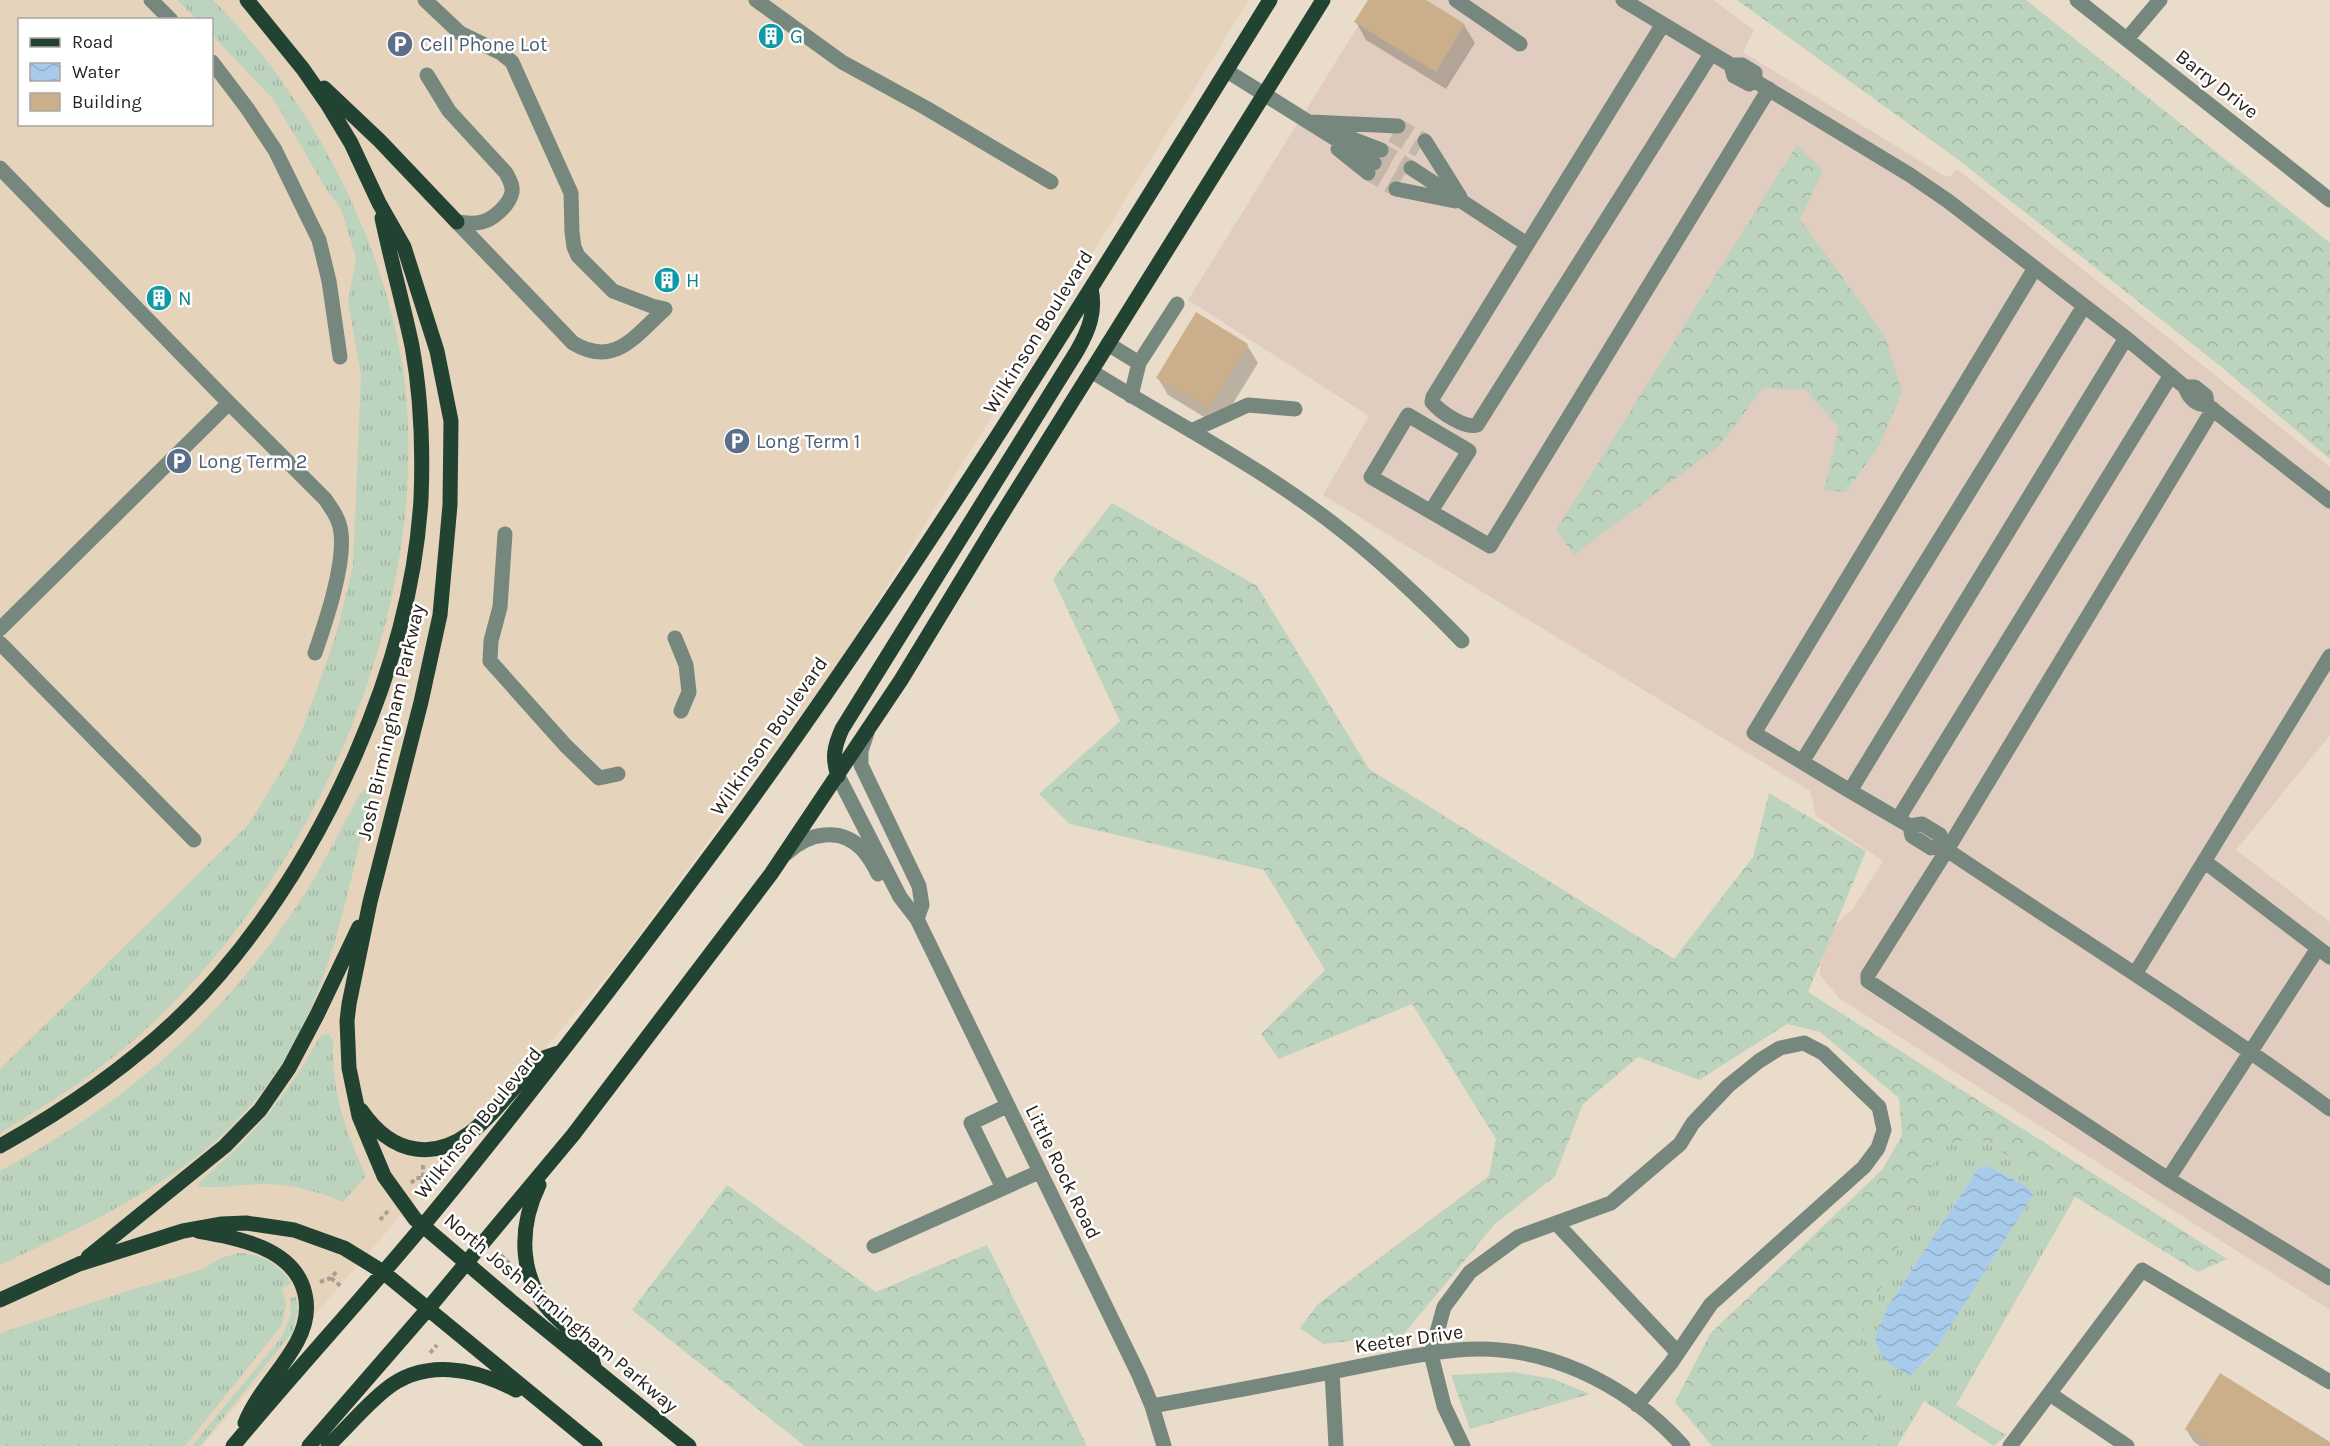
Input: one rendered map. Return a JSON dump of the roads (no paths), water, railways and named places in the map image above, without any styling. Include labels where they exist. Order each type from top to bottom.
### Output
[{"type":"main road","name":"Josh Birmingham Parkway","points":[[247,0],[303,69],[328,105],[351,143],[379,203],[404,247],[438,351],[451,421],[450,505],[440,615],[421,702],[370,902]]},
{"type":"main road","name":"Wilkinson Boulevard","points":[[238,1440],[423,1225],[562,1052],[733,825],[837,677],[954,502],[1091,288],[1270,0]]},
{"type":"main road","points":[[309,1446],[467,1263],[552,1160],[665,1016],[781,860],[868,731],[1323,0]]},
{"type":"main road","points":[[303,69],[380,141],[457,222]]},
{"type":"main road","name":"Josh Birmingham Parkway","points":[[0,1146],[46,1121],[107,1079],[164,1031],[218,976],[265,915],[307,850],[342,783],[371,715],[394,645],[412,574],[421,499],[421,424],[412,348],[393,275],[379,203]]},
{"type":"main road","points":[[838,776],[834,763],[834,749],[842,729],[1081,345],[1091,322],[1093,310],[1091,288]]},
{"type":"main road","points":[[79,1264],[225,1146],[260,1110],[290,1068],[370,902]]},
{"type":"main road","name":"North Josh Birmingham Parkway","points":[[370,902],[347,1022],[349,1068],[354,1097],[365,1134],[384,1176],[407,1210],[423,1225],[689,1446]]},
{"type":"main road","points":[[354,1097],[369,1120],[394,1142],[411,1149],[441,1149],[455,1143],[472,1131],[536,1064],[562,1052]]},
{"type":"main road","points":[[552,1160],[537,1189],[527,1218],[524,1234],[526,1267],[530,1281],[543,1304],[580,1342],[592,1359],[594,1369]]},
{"type":"main road","points":[[0,1300],[79,1264],[183,1231],[222,1224],[246,1223],[294,1230],[344,1248],[383,1272],[595,1446]]},
{"type":"main road","points":[[183,1231],[221,1236],[269,1251],[293,1267],[303,1287],[307,1306],[304,1328],[292,1350],[248,1414],[238,1440]]},
{"type":"main road","points":[[328,1446],[385,1390],[403,1379],[432,1370],[452,1369],[486,1376],[523,1394],[556,1415]]},
{"type":"street","points":[[151,0],[169,18]]},
{"type":"street","points":[[425,0],[460,33],[501,53],[512,62],[571,193],[572,232],[578,256],[613,291],[665,309],[632,339],[611,352],[597,353],[583,349],[573,343],[457,222]]},
{"type":"street","points":[[756,0],[842,62],[926,108],[1051,182]]},
{"type":"street","points":[[1456,0],[1520,44]]},
{"type":"street","points":[[1623,0],[1731,65],[1742,65],[1755,73],[1762,85],[1920,181],[2126,338],[2186,387],[2189,396],[2199,405],[2210,407],[2330,501]]},
{"type":"street","name":"Barry Drive","points":[[2077,0],[2330,200]]},
{"type":"street","points":[[2127,39],[2160,0]]},
{"type":"street","points":[[1663,24],[1433,397],[1432,402],[1436,407],[1467,426],[1478,425],[1711,54]]},
{"type":"street","points":[[213,63],[248,108],[275,150],[319,240],[329,281],[340,357]]},
{"type":"street","points":[[1227,71],[1265,94],[1375,162],[1353,162],[1310,122]]},
{"type":"street","points":[[427,75],[449,111],[506,173],[511,182],[512,191],[508,200],[494,216],[482,222],[457,222]]},
{"type":"street","points":[[1431,511],[1469,451],[1408,415],[1371,477],[1490,546],[1762,85]]},
{"type":"street","points":[[1310,122],[1395,130]]},
{"type":"street","points":[[1422,146],[1463,202]]},
{"type":"street","points":[[0,168],[325,499],[335,513],[341,531],[340,563],[315,653]]},
{"type":"street","points":[[1463,202],[1403,179],[1463,202],[1527,244]]},
{"type":"street","points":[[2035,268],[1754,733],[1904,823],[1922,824],[1940,835],[1944,848],[2042,915],[2250,1050],[2330,1109]]},
{"type":"street","points":[[1131,396],[1139,363],[1177,303]]},
{"type":"street","points":[[1802,762],[2084,306]]},
{"type":"street","points":[[1850,791],[2126,338]]},
{"type":"street","points":[[1108,344],[1139,363]]},
{"type":"street","points":[[1091,371],[1292,495],[1344,532],[1404,583],[1462,641]]},
{"type":"street","points":[[1904,823],[2171,375]]},
{"type":"street","points":[[0,629],[229,403]]},
{"type":"street","points":[[1191,431],[1248,405],[1295,409]]},
{"type":"street","points":[[2210,407],[1868,975],[1868,981],[2168,1179],[2330,1278]]},
{"type":"street","points":[[505,534],[500,607],[491,641],[490,661],[566,746],[599,778],[618,774]]},
{"type":"street","points":[[675,638],[686,665],[689,692],[681,711]]},
{"type":"street","points":[[0,643],[194,840]]},
{"type":"street","points":[[2135,974],[2330,656]]},
{"type":"street","points":[[868,731],[861,751],[861,765],[919,886],[922,905],[917,919]]},
{"type":"street","name":"Little Rock Road","points":[[838,776],[898,895],[917,919],[1139,1375],[1152,1406],[1164,1446]]},
{"type":"street","points":[[781,860],[798,844],[812,837],[830,834],[845,838],[861,847],[886,886],[898,895]]},
{"type":"street","points":[[2168,1179],[2250,1050],[2324,953],[2204,861]]},
{"type":"street","points":[[1463,1446],[1444,1406],[1431,1354],[1444,1307],[1470,1272],[1518,1237],[1611,1203],[1680,1144],[1693,1123],[1728,1086],[1780,1048],[1804,1043],[1823,1053],[1879,1107],[1884,1131],[1878,1148],[1864,1167],[1711,1304],[1637,1405]]},
{"type":"street","points":[[1003,1188],[971,1123],[1007,1106]]},
{"type":"street","points":[[874,1246],[1039,1172]]},
{"type":"street","points":[[1557,1224],[1677,1353]]},
{"type":"street","points":[[2010,1446],[2142,1270],[2330,1382]]},
{"type":"street","name":"Keeter Drive","points":[[1152,1406],[1431,1354],[1458,1350],[1481,1350],[1534,1355],[1568,1365],[1628,1397],[1683,1446]]},
{"type":"street","points":[[1332,1372],[1336,1446]]},
{"type":"street","points":[[2050,1394],[2127,1446]]},
{"type":"water","points":[[1987,1166],[2026,1186],[2033,1195],[1936,1349],[1911,1375],[1887,1362],[1875,1338],[1888,1306],[1979,1167]]},
{"type":"tunnel","points":[[1398,126],[1425,141]]},
{"type":"tunnel","points":[[1392,135],[1419,150]]},
{"type":"tunnel","points":[[1381,150],[1411,168]]},
{"type":"tunnel","points":[[1374,163],[1402,179]]},
{"type":"tunnel","points":[[1368,173],[1396,189]]},
{"type":"place","name":"G","points":[[771,36]]},
{"type":"place","name":"Cell Phone Lot","points":[[400,44]]},
{"type":"place","name":"H","points":[[667,280]]},
{"type":"place","name":"N","points":[[159,298]]},
{"type":"place","name":"Long Term 1","points":[[737,441]]},
{"type":"place","name":"Long Term 2","points":[[179,461]]}]
